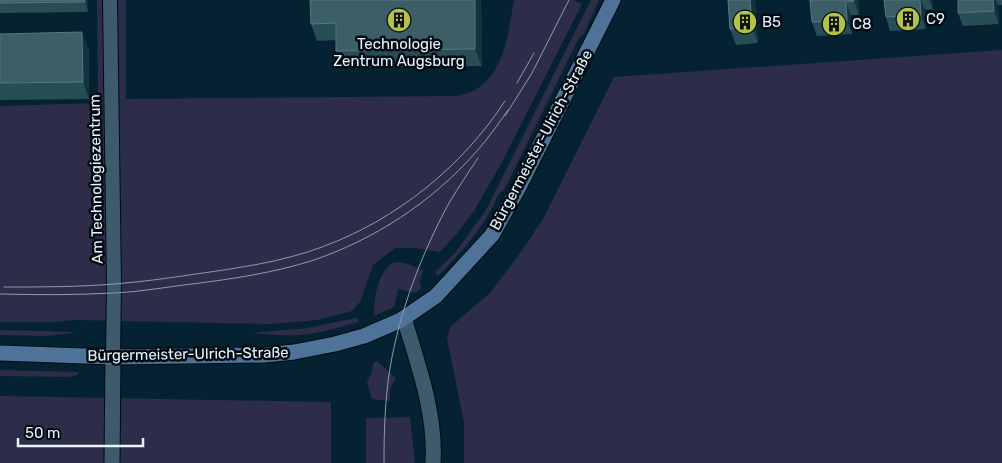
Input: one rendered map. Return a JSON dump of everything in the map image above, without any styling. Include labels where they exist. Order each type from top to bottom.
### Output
[{"type":"main road","name":"Bürgermeister-Ulrich-Straße","points":[[0,353],[113,356],[264,355],[294,352],[336,344],[364,336],[404,318],[436,296],[492,235],[614,0]]},
{"type":"street","name":"Am Technologiezentrum","points":[[110,0],[114,284],[113,356]]},
{"type":"street","points":[[404,318],[424,384],[430,412],[433,463]]},
{"type":"street","points":[[112,463],[113,356]]},
{"type":"shaded area","points":[[97,0],[126,0],[126,99],[457,96],[475,90],[493,73],[504,50],[514,0],[573,0],[582,4],[502,162],[474,211],[440,252],[415,248],[395,248],[373,265],[360,302],[352,311],[317,320],[271,324],[75,320],[0,322],[0,106],[98,103]]},
{"type":"shaded area","points":[[591,0],[599,0],[584,34],[579,38],[504,190],[499,194],[485,221],[472,238],[438,276],[435,272],[454,254],[486,210]]},
{"type":"shaded area","points":[[1002,50],[1002,463],[464,463],[464,423],[447,338],[451,326],[489,294],[543,219],[614,77]]},
{"type":"shaded area","points":[[400,262],[423,270],[420,282],[422,288],[415,293],[398,289],[394,307],[374,316],[377,287],[380,280],[392,263]]},
{"type":"shaded area","points":[[356,318],[359,322],[331,330],[302,335],[251,333],[307,328]]},
{"type":"shaded area","points":[[0,330],[73,333],[45,336],[0,335]]},
{"type":"shaded area","points":[[374,362],[378,362],[396,378],[390,389],[390,401],[372,399],[367,383]]},
{"type":"shaded area","points":[[0,370],[78,372],[78,375],[68,377],[0,376]]},
{"type":"shaded area","points":[[0,396],[331,402],[331,463],[0,463]]},
{"type":"shaded area","points":[[410,417],[415,463],[366,463],[366,418]]},
{"type":"building","points":[[0,0],[85,0],[85,2],[0,3]]},
{"type":"building","name":"Technologie Zentrum Augsburg","points":[[310,0],[475,0],[475,49],[336,51],[336,23],[311,24]]},
{"type":"building","points":[[728,0],[750,0],[752,27],[730,29]]},
{"type":"building","points":[[810,0],[854,1],[846,2],[847,20],[812,22]]},
{"type":"building","points":[[884,0],[920,0],[921,15],[886,17]]},
{"type":"building","points":[[958,0],[993,0],[994,11],[958,13]]},
{"type":"building","points":[[82,32],[83,82],[0,83],[0,34]]},
{"type":"tram line","points":[[505,116],[532,73],[569,0]]},
{"type":"tram line","points":[[517,83],[534,53]]},
{"type":"tram line","points":[[4,287],[86,286],[155,280],[260,264],[322,247],[376,222],[425,189],[469,148],[505,101]]},
{"type":"tram line","points":[[0,294],[133,292],[252,275],[311,261],[357,242],[401,217],[421,203],[441,187],[476,152],[508,110]]},
{"type":"tram line","points":[[384,463],[388,380],[394,346],[406,304],[429,243],[449,203],[478,158]]},
{"type":"place","name":"C9","points":[[908,19]]},
{"type":"place","name":"Technologie Zentrum Augsburg","points":[[399,20]]},
{"type":"place","name":"B5","points":[[745,22]]},
{"type":"place","name":"C8","points":[[834,24]]}]
